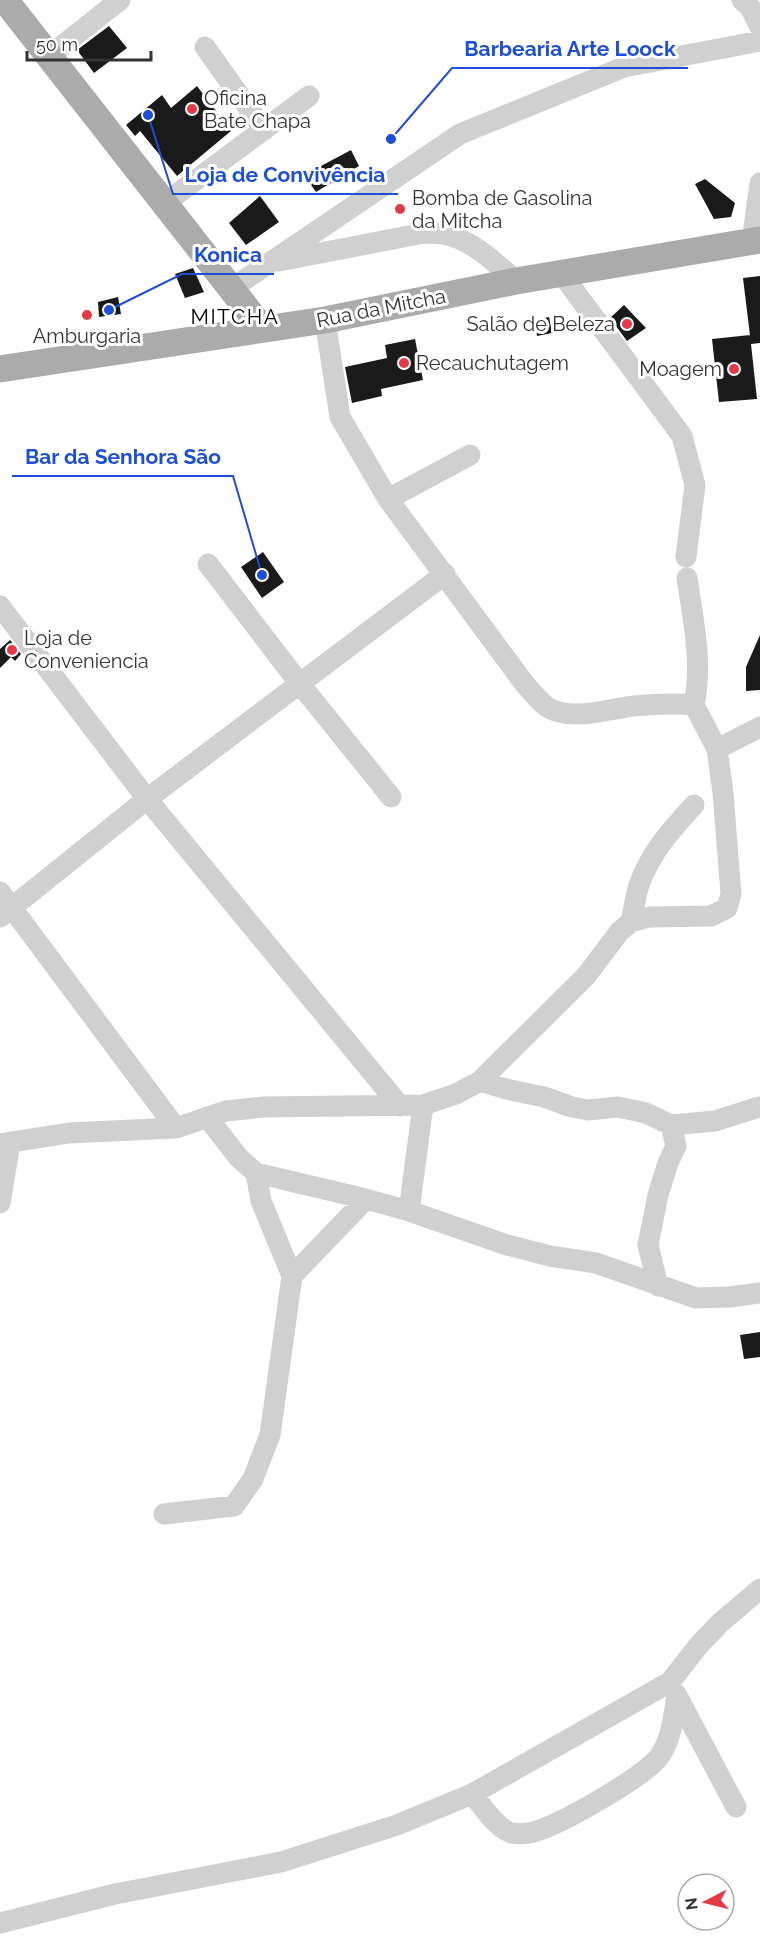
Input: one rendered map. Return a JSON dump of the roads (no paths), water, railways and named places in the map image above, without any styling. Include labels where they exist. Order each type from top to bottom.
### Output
[{"type":"main road","points":[[5,0],[262,328]]},
{"type":"main road","name":"Rua da Mitcha","points":[[0,369],[325,320],[516,281],[756,241]]},
{"type":"street","points":[[49,56],[120,0]]},
{"type":"street","points":[[742,0],[750,7],[760,27]]},
{"type":"street","points":[[231,288],[460,134],[624,67],[760,41]]},
{"type":"street","points":[[205,47],[264,130]]},
{"type":"street","points":[[165,203],[309,96]]},
{"type":"street","points":[[756,241],[760,183]]},
{"type":"street","points":[[269,262],[414,235],[441,233],[459,239],[516,281]]},
{"type":"street","points":[[0,1203],[5,1143],[69,1133],[176,1128],[226,1111],[264,1107],[423,1105],[456,1094],[480,1081],[586,976],[620,931],[631,922],[649,917],[711,916],[727,908],[731,894],[723,792],[717,749],[694,705],[698,664],[686,568],[695,486],[682,436],[561,273]]},
{"type":"street","points":[[325,320],[340,417],[388,499],[524,683],[546,706],[563,713],[581,713],[635,706],[694,705]]},
{"type":"street","points":[[388,499],[470,455]]},
{"type":"street","points":[[208,564],[391,797]]},
{"type":"street","points":[[176,1128],[4,905],[445,574]]},
{"type":"street","points":[[0,606],[147,799],[400,1106]]},
{"type":"street","points":[[717,749],[760,727]]},
{"type":"street","points":[[631,922],[639,885],[651,859],[663,839],[694,805]]},
{"type":"street","points":[[480,1081],[580,1109],[618,1107],[646,1113],[671,1125],[715,1121],[759,1107]]},
{"type":"street","points":[[409,1211],[423,1105]]},
{"type":"street","points":[[207,1117],[239,1158],[256,1173],[409,1211],[507,1245],[550,1256],[596,1263],[696,1298],[760,1293]]},
{"type":"street","points":[[658,1286],[648,1245],[658,1195],[676,1146],[671,1125]]},
{"type":"street","points":[[164,1514],[234,1506],[253,1479],[270,1435],[292,1276],[261,1202],[256,1173]]},
{"type":"street","points":[[292,1276],[366,1199]]},
{"type":"street","points":[[472,1794],[495,1821],[511,1833],[530,1833],[567,1819],[629,1781],[657,1760],[668,1743],[674,1689],[699,1645],[720,1623],[760,1589]]},
{"type":"street","points":[[0,1923],[115,1894],[281,1862],[397,1825],[472,1794],[674,1689]]},
{"type":"street","points":[[674,1689],[736,1807]]},
{"type":"place","name":"Oficina Bate Chapa","points":[[192,109]]},
{"type":"place","name":"Loja de Convivência","points":[[148,115]]},
{"type":"place","name":"Barbearia Arte Loock","points":[[391,139]]},
{"type":"place","name":"Bomba de Gasolina da Mitcha","points":[[400,209]]},
{"type":"place","name":"Konica","points":[[109,310]]},
{"type":"place","name":"Amburgaria","points":[[87,315]]},
{"type":"place","name":"Salão de Beleza","points":[[627,324]]},
{"type":"place","name":"Recauchutagem","points":[[404,363]]},
{"type":"place","name":"Moagem","points":[[734,369]]},
{"type":"place","name":"Bar da Senhora São","points":[[262,575]]},
{"type":"place","name":"Loja de Conveniencia","points":[[12,650]]},
{"type":"district","name":"MITCHA","points":[[235,316]]}]
